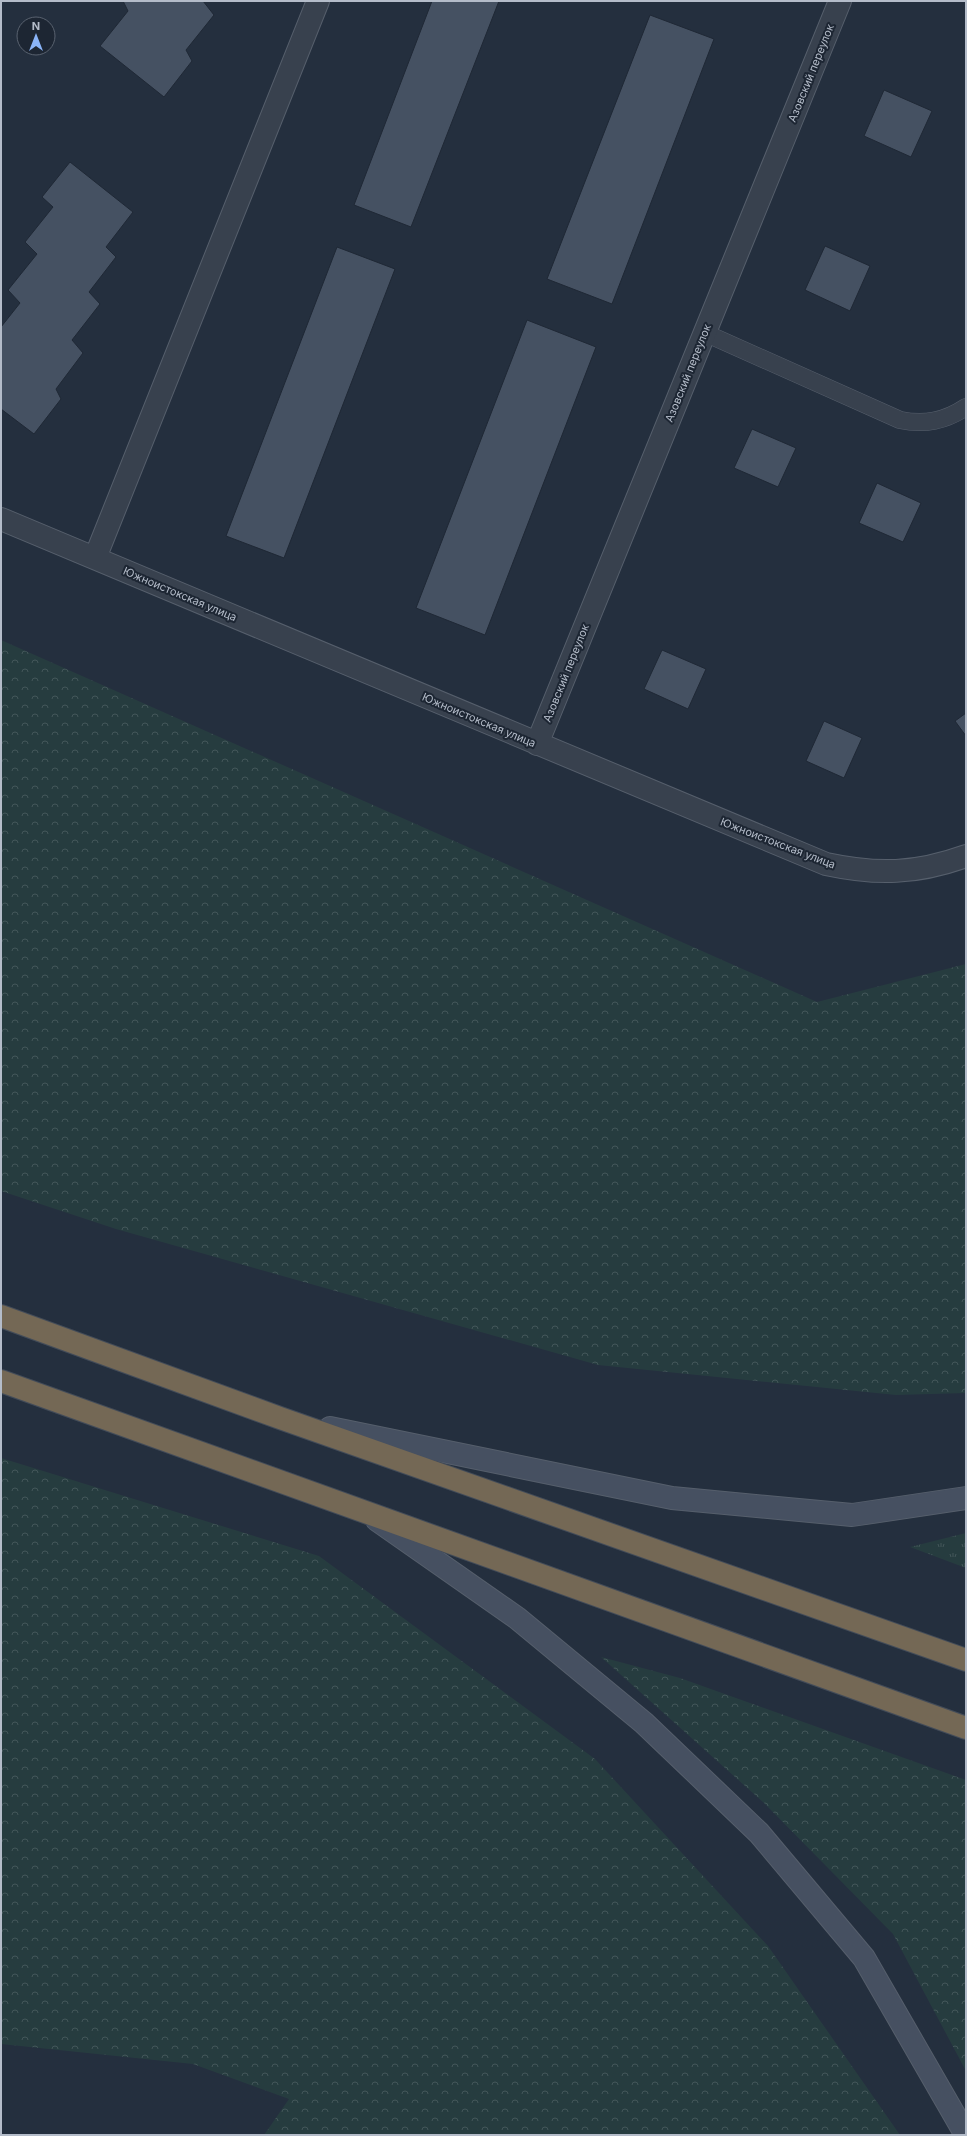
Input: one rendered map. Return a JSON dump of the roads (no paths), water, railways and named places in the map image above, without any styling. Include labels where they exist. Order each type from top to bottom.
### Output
[{"type":"highway","points":[[1,1316],[280,1418],[966,1660]]},
{"type":"highway","points":[[1,1381],[966,1728]]},
{"type":"main road","points":[[280,1418],[672,1498],[852,1514],[966,1498]]},
{"type":"main road","points":[[366,1512],[523,1623],[644,1723],[759,1833],[864,1958],[966,2135]]},
{"type":"street","points":[[95,558],[318,1]]},
{"type":"street","name":"Азовский переулок","points":[[537,744],[840,1]]},
{"type":"street","name":"Южноистокская улица","points":[[1,518],[826,864],[859,871],[897,872],[933,867],[966,856]]},
{"type":"lane","points":[[705,333],[900,420],[917,423],[935,422],[956,414],[966,407]]}]
